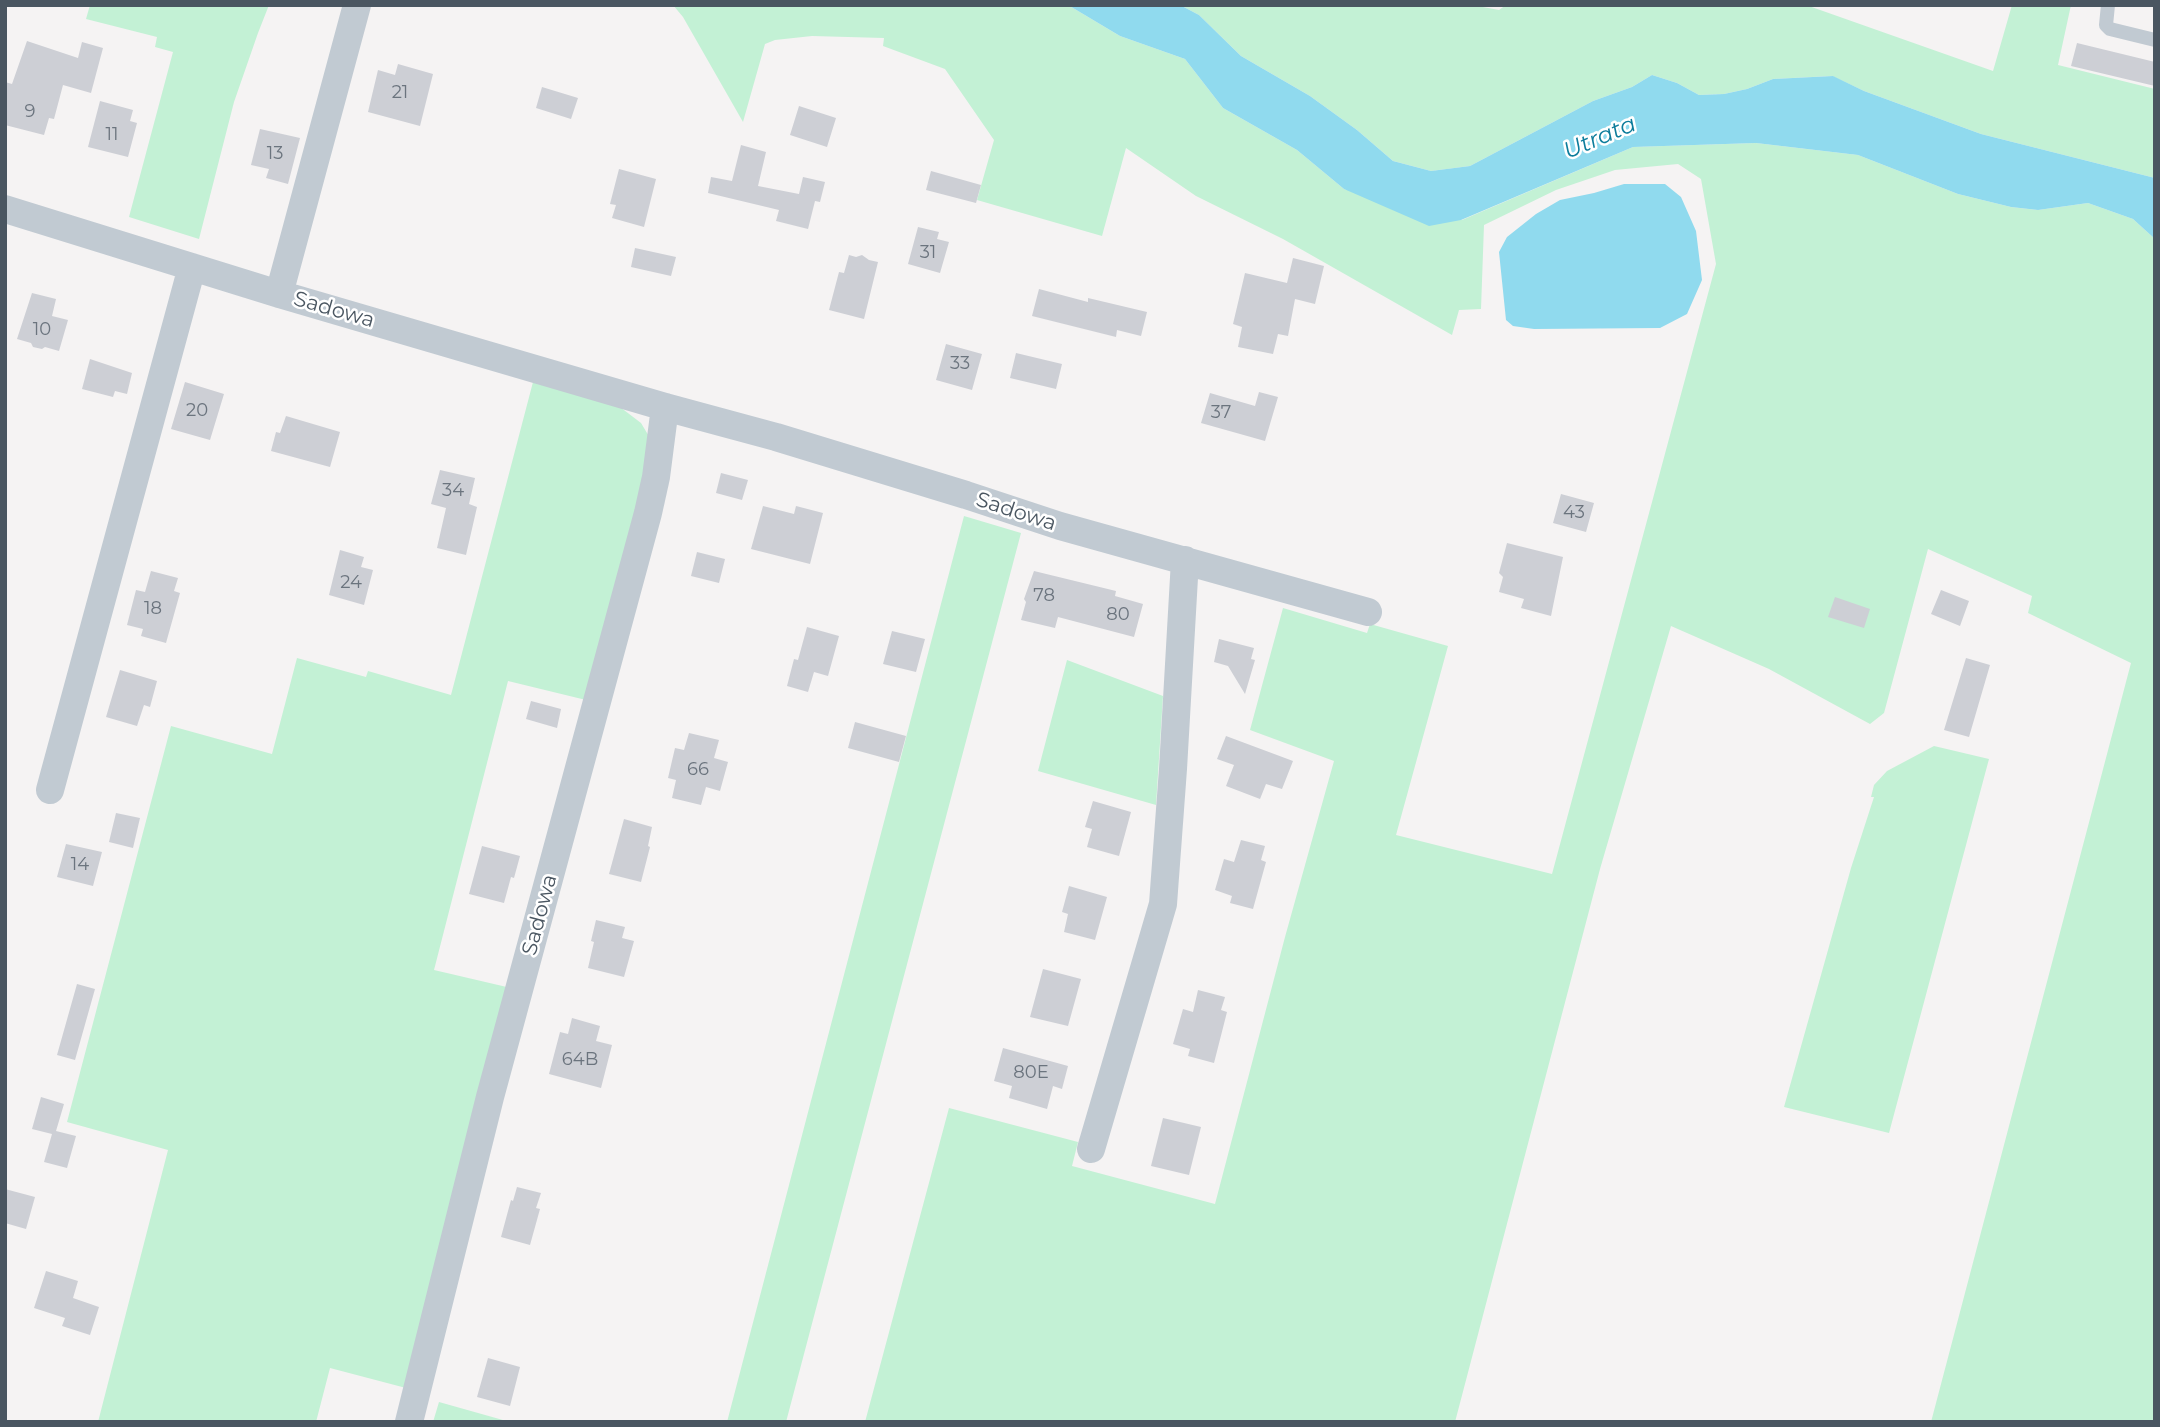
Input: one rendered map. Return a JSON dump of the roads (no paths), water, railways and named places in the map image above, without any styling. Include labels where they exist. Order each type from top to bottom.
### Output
[{"type":"street","points":[[279,293],[357,5]]},
{"type":"street","name":"Sadowa","points":[[5,209],[279,293],[776,437],[1060,526],[1368,612]]},
{"type":"street","points":[[50,790],[192,267]]},
{"type":"street","name":"Sadowa","points":[[409,1422],[498,1070],[648,513],[656,478],[665,407]]},
{"type":"street","points":[[1091,1149],[1163,904],[1185,560]]},
{"type":"lane","points":[[2108,5],[2106,25],[2110,29],[2155,40]]},
{"type":"water","name":"Utrata","points":[[1068,5],[1180,5],[1199,15],[1241,56],[1310,96],[1357,130],[1393,161],[1431,171],[1470,166],[1593,101],[1632,87],[1652,75],[1677,83],[1699,95],[1724,94],[1773,79],[1833,76],[1864,91],[1981,134],[2155,178],[2155,239],[2133,219],[2088,203],[2038,210],[2011,207],[1958,194],[1858,155],[1756,143],[1633,147],[1461,220],[1429,226],[1344,189],[1297,150],[1223,108],[1185,59],[1120,36]]},
{"type":"water","points":[[1624,184],[1665,184],[1681,197],[1696,231],[1702,280],[1687,314],[1660,328],[1534,329],[1513,326],[1506,320],[1499,252],[1507,237],[1536,214],[1560,200]]}]
